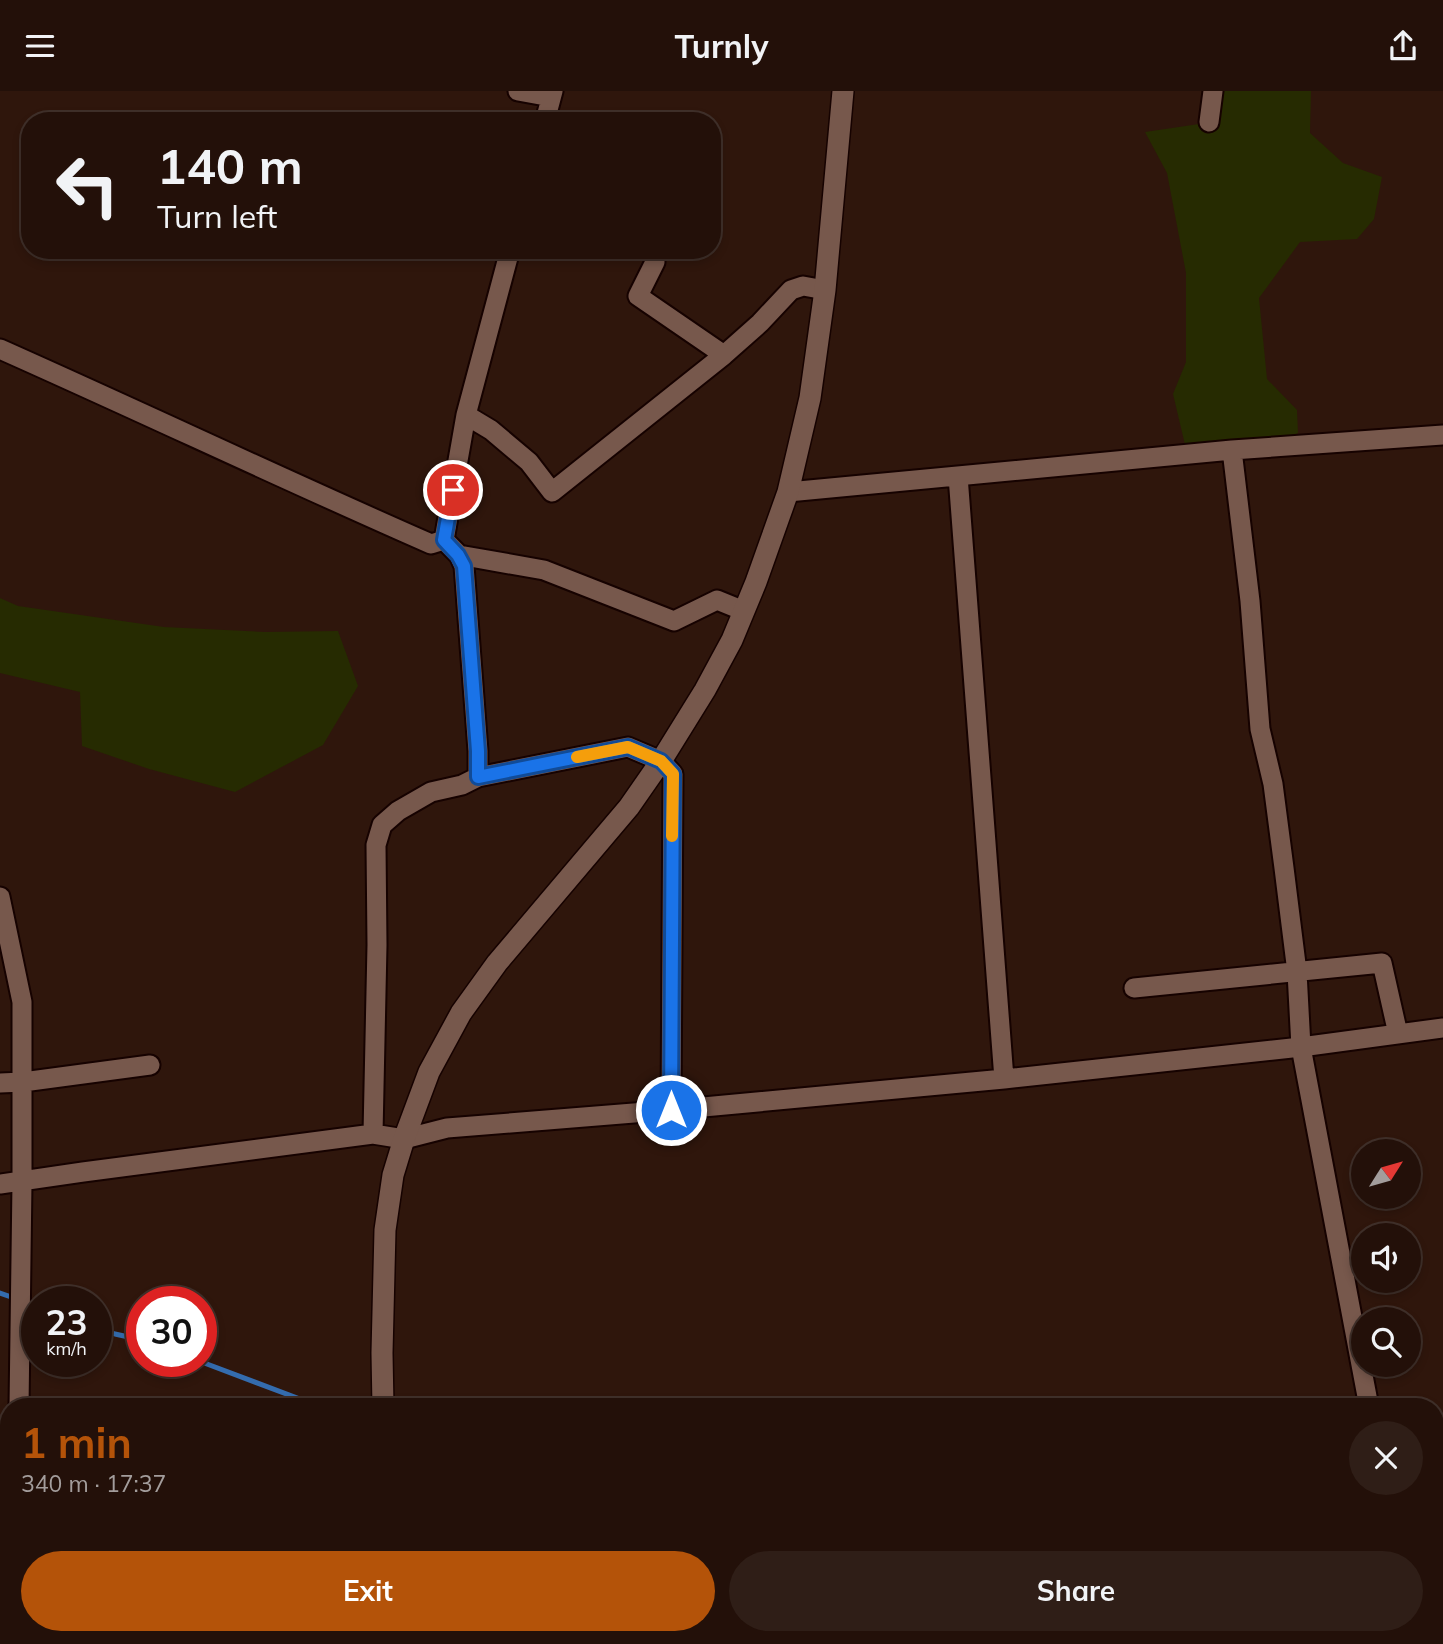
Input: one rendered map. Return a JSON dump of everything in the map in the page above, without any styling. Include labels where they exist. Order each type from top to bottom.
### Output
[{"type":"street","points":[[517,91],[552,94],[547,112]]},
{"type":"street","points":[[383,1398],[385,1230],[393,1175],[429,1072],[461,1013],[497,963],[629,807],[705,690],[732,640],[788,492],[810,398],[825,290],[843,91]]},
{"type":"street","points":[[1209,122],[1213,91]]},
{"type":"street","points":[[444,540],[466,415],[508,259]]},
{"type":"street","points":[[655,259],[656,262],[638,296],[724,355]]},
{"type":"street","points":[[466,415],[491,430],[529,462],[552,492],[724,355],[791,290],[803,286],[825,290]]},
{"type":"street","points":[[0,349],[431,544],[444,540]]},
{"type":"street","points":[[788,492],[1232,450],[1443,435]]},
{"type":"street","points":[[1232,450],[1250,601],[1260,729],[1273,784],[1297,972],[1301,1047],[1367,1398]]},
{"type":"street","points":[[958,476],[1004,1079]]},
{"type":"street","points":[[444,540],[464,566],[478,777]]},
{"type":"street","points":[[458,555],[544,570],[674,621],[717,600],[744,611]]},
{"type":"street","points":[[373,1134],[376,845],[382,825],[398,811],[431,792],[463,785],[478,777],[628,747],[661,761],[673,774],[671,1110]]},
{"type":"street","points":[[0,897],[22,1002],[19,1398]]},
{"type":"street","points":[[1134,988],[1382,963],[1398,1034]]},
{"type":"street","points":[[0,1184],[373,1134],[404,1139],[447,1128],[1004,1079],[1301,1047],[1443,1028]]},
{"type":"street","points":[[0,1083],[150,1065]]},
{"type":"green space","points":[[1202,91],[1311,91],[1310,133],[1343,163],[1382,177],[1374,219],[1357,239],[1300,242],[1259,298],[1267,379],[1297,410],[1298,433],[1281,441],[1186,449],[1173,394],[1186,362],[1186,273],[1167,173],[1145,132],[1199,124]]},
{"type":"green space","points":[[0,598],[18,606],[164,627],[265,632],[338,631],[358,686],[323,745],[235,792],[149,769],[82,746],[80,692],[0,673]]},
{"type":"waterway","points":[[0,1293],[21,1300]]},
{"type":"waterway","points":[[112,1333],[126,1336]]},
{"type":"waterway","points":[[217,1368],[297,1398]]},
{"type":"slow traffic","points":[[577,757],[628,747],[661,761],[673,774],[672,836]]},
{"type":"route","points":[[453,490],[444,540],[464,566],[478,777],[628,747],[661,761],[673,774],[671,1110]]}]
